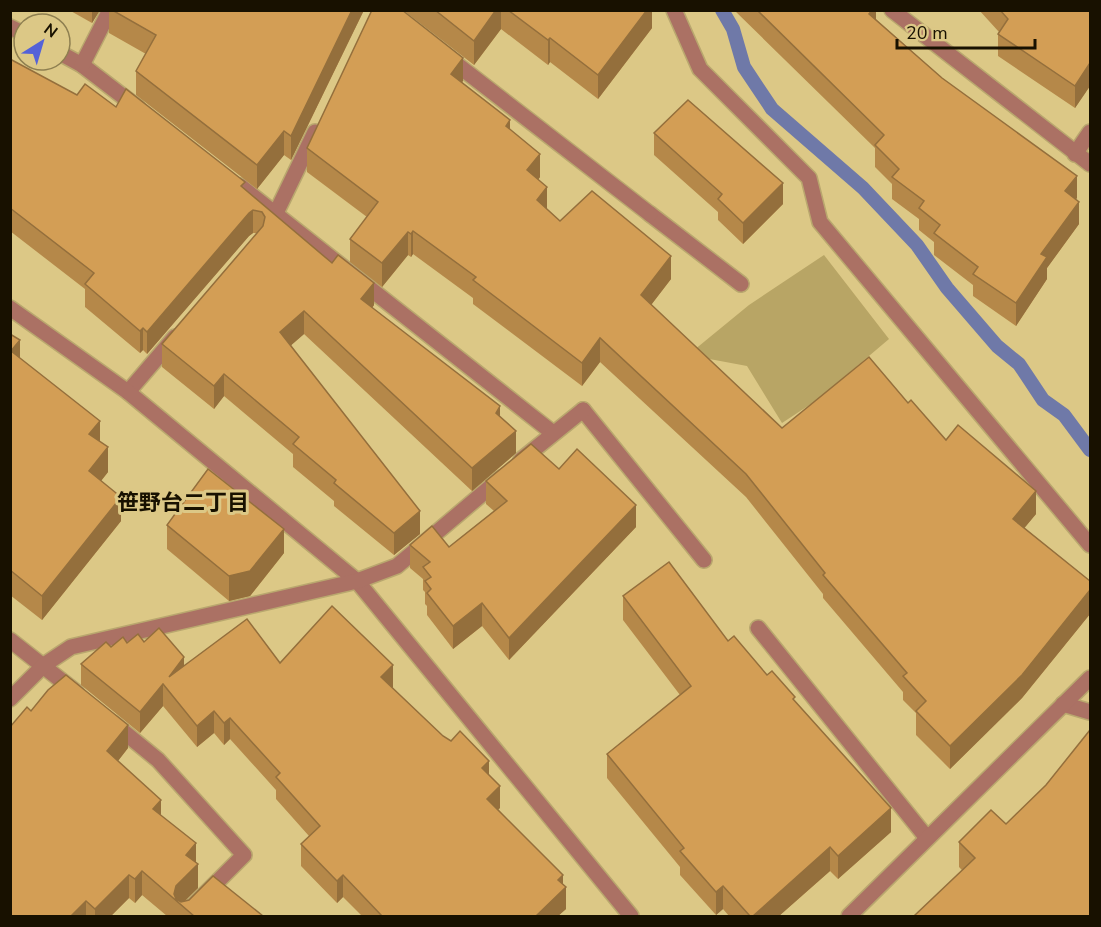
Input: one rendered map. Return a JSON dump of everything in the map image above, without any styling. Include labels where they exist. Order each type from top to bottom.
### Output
[{"type":"street","points":[[82,65],[110,10]]},
{"type":"street","points":[[674,10],[700,69],[809,178],[820,222],[1090,545]]},
{"type":"street","points":[[892,10],[1090,164]]},
{"type":"street","points":[[434,47],[741,284]]},
{"type":"street","points":[[72,60],[147,114]]},
{"type":"street","points":[[276,213],[322,117]]},
{"type":"street","points":[[1075,154],[1090,132]]},
{"type":"street","points":[[230,178],[554,433]]},
{"type":"street","points":[[10,308],[129,392],[357,581],[623,914]]},
{"type":"street","points":[[129,392],[189,321]]},
{"type":"street","points":[[10,699],[44,665],[71,647],[357,581],[397,566],[584,410],[704,560]]},
{"type":"street","points":[[758,628],[927,838]]},
{"type":"street","points":[[10,640],[88,702]]},
{"type":"street","points":[[849,916],[1090,678]]},
{"type":"street","points":[[1064,704],[1090,712]]},
{"type":"street","points":[[105,716],[158,760],[244,855],[183,916]]},
{"type":"shaded area","points":[[824,255],[889,339],[817,400],[782,423],[747,366],[688,355],[749,305]]},
{"type":"building","points":[[112,10],[352,10],[291,136],[284,131],[257,165],[136,71],[156,35]]},
{"type":"building","points":[[372,10],[402,10],[463,58],[451,74],[510,120],[506,126],[540,154],[527,170],[547,187],[537,200],[560,221],[592,191],[671,256],[641,295],[782,428],[869,357],[908,403],[911,400],[946,440],[958,425],[1036,491],[1013,519],[1090,581],[1090,590],[1022,675],[950,746],[916,711],[926,701],[903,676],[907,673],[823,575],[825,573],[746,474],[600,338],[582,363],[473,280],[476,277],[413,231],[411,234],[408,232],[382,263],[350,239],[378,202],[307,148]]},
{"type":"building","points":[[435,10],[496,10],[474,41]]},
{"type":"building","points":[[508,10],[647,10],[598,75],[550,38],[548,40]]},
{"type":"building","points":[[757,10],[872,10],[869,14],[942,78],[1077,176],[1065,191],[1079,202],[1041,254],[1047,257],[1016,303],[973,274],[978,267],[934,233],[940,225],[919,208],[924,201],[892,177],[899,169],[875,145],[884,135]]},
{"type":"building","points":[[1000,10],[1090,10],[1090,63],[1075,86],[998,34],[1008,19]]},
{"type":"building","points":[[10,59],[12,60],[12,72],[34,72],[77,95],[85,84],[116,107],[126,89],[245,182],[241,186],[332,263],[338,255],[374,283],[361,299],[500,406],[496,413],[516,431],[472,468],[304,311],[280,332],[420,511],[394,533],[334,483],[336,480],[293,444],[299,437],[224,374],[214,386],[162,344],[263,226],[265,217],[262,212],[253,210],[249,213],[147,332],[143,328],[140,331],[85,284],[94,273],[10,208]]},
{"type":"building","points":[[688,100],[783,183],[743,223],[718,199],[722,194],[654,133]]},
{"type":"building","points":[[10,334],[20,340],[11,351],[100,421],[89,434],[108,447],[89,471],[121,497],[42,596],[10,570]]},
{"type":"building","points":[[531,444],[559,469],[577,449],[636,505],[509,638],[482,603],[453,626],[427,593],[431,589],[425,581],[431,577],[423,567],[430,562],[410,545],[432,526],[449,547],[507,501],[486,481]]},
{"type":"building","points":[[208,469],[284,529],[250,571],[229,576],[167,525]]},
{"type":"building","points":[[669,562],[728,641],[734,636],[767,675],[772,671],[795,697],[793,699],[891,808],[838,856],[830,847],[753,916],[750,916],[723,886],[716,892],[680,851],[684,848],[607,754],[691,686],[623,596]]},
{"type":"building","points":[[332,606],[393,665],[381,677],[443,736],[451,741],[460,731],[489,761],[482,768],[500,786],[487,799],[563,875],[558,880],[566,887],[536,916],[382,916],[343,875],[337,881],[301,844],[320,826],[276,777],[280,773],[230,718],[224,723],[214,711],[197,726],[163,684],[140,712],[81,664],[106,642],[111,647],[123,637],[127,643],[138,634],[144,642],[159,628],[184,657],[169,677],[247,619],[280,663]]},
{"type":"building","points":[[66,675],[128,725],[107,751],[161,800],[153,809],[196,843],[186,855],[198,864],[176,886],[174,894],[176,899],[181,902],[189,900],[213,876],[263,916],[194,916],[142,871],[135,879],[129,875],[95,909],[86,901],[71,916],[10,916],[10,727],[27,707],[31,711],[48,690]]},
{"type":"building","points":[[1090,730],[1090,916],[914,916],[975,858],[959,842],[991,810],[1006,824],[1046,785]]},
{"type":"waterway","points":[[722,10],[733,29],[744,67],[772,109],[863,188],[917,245],[947,288],[997,346],[1019,364],[1043,400],[1064,415],[1090,450]]},
{"type":"district","name":"笹野台二丁目","points":[[183,502]]}]
